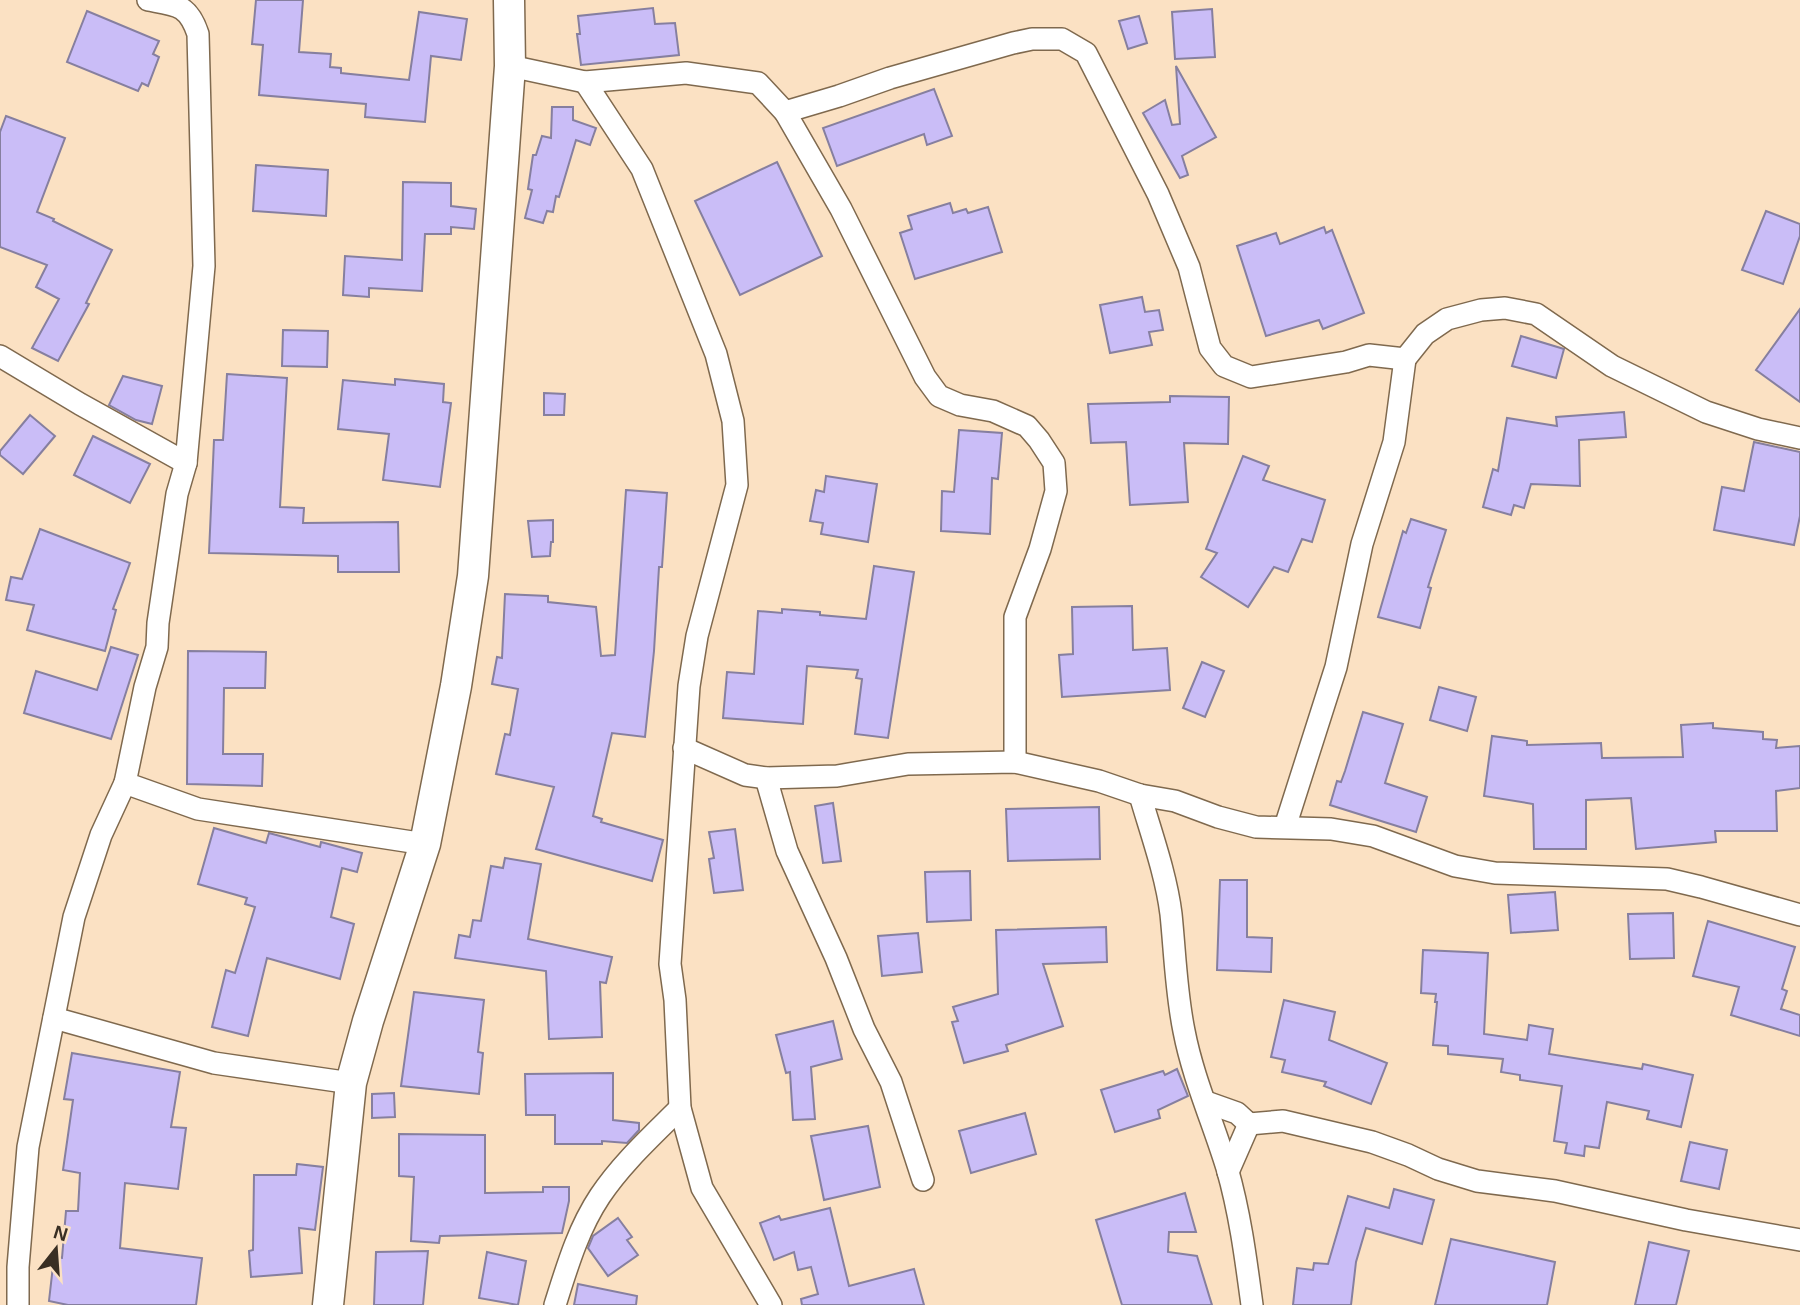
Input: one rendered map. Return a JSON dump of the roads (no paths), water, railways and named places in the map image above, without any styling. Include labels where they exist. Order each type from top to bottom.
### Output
[{"type":"street","points":[[18,1305],[18,1267],[28,1147],[74,917],[101,835],[125,783],[145,687],[157,647],[158,623],[177,494],[186,463],[204,267],[198,34],[192,18],[182,7],[148,0]]},
{"type":"street","points":[[328,1305],[351,1083],[425,844],[456,686],[473,576],[510,66],[509,0]]},
{"type":"street","points":[[785,111],[1013,43],[1032,39],[1062,39],[1086,53],[1158,194],[1189,267],[1210,348],[1224,366],[1251,377],[1346,362],[1369,355],[1405,359]]},
{"type":"street","points":[[510,66],[586,82],[686,73],[758,83],[785,111],[841,209],[925,377],[939,396],[960,405],[993,411],[1027,426],[1039,440],[1054,463],[1056,491],[1040,549],[1015,617],[1015,762]]},
{"type":"street","points":[[586,82],[642,169],[716,354],[733,421],[737,485],[697,636],[689,687],[670,964],[675,1000],[680,1108],[702,1188],[771,1305]]},
{"type":"street","points":[[1284,827],[1336,667],[1362,544],[1394,442],[1405,359],[1425,334],[1447,319],[1481,310],[1505,308],[1536,314],[1612,366],[1706,412],[1758,429],[1800,438]]},
{"type":"street","points":[[0,356],[186,463]]},
{"type":"street","points":[[684,748],[745,775],[766,778],[837,776],[908,764],[1015,762],[1098,781],[1140,795],[1175,801],[1256,827],[1331,829],[1373,836],[1455,866],[1495,873],[1667,880],[1800,915]]},
{"type":"street","points":[[766,778],[787,851],[836,958],[864,1029],[891,1082],[923,1180]]},
{"type":"street","points":[[125,783],[198,809],[425,844]]},
{"type":"street","points":[[1140,795],[1170,912],[1174,970],[1184,1032],[1228,1172],[1245,1252],[1252,1305]]},
{"type":"street","points":[[54,1018],[214,1063],[351,1083]]},
{"type":"street","points":[[1206,1102],[1237,1113],[1249,1124],[1283,1121],[1328,1130],[1371,1142],[1438,1169],[1477,1181],[1555,1191],[1686,1220],[1800,1240]]},
{"type":"street","points":[[555,1305],[575,1241],[600,1196],[628,1160],[680,1108]]},
{"type":"street","points":[[1228,1172],[1249,1124]]}]
